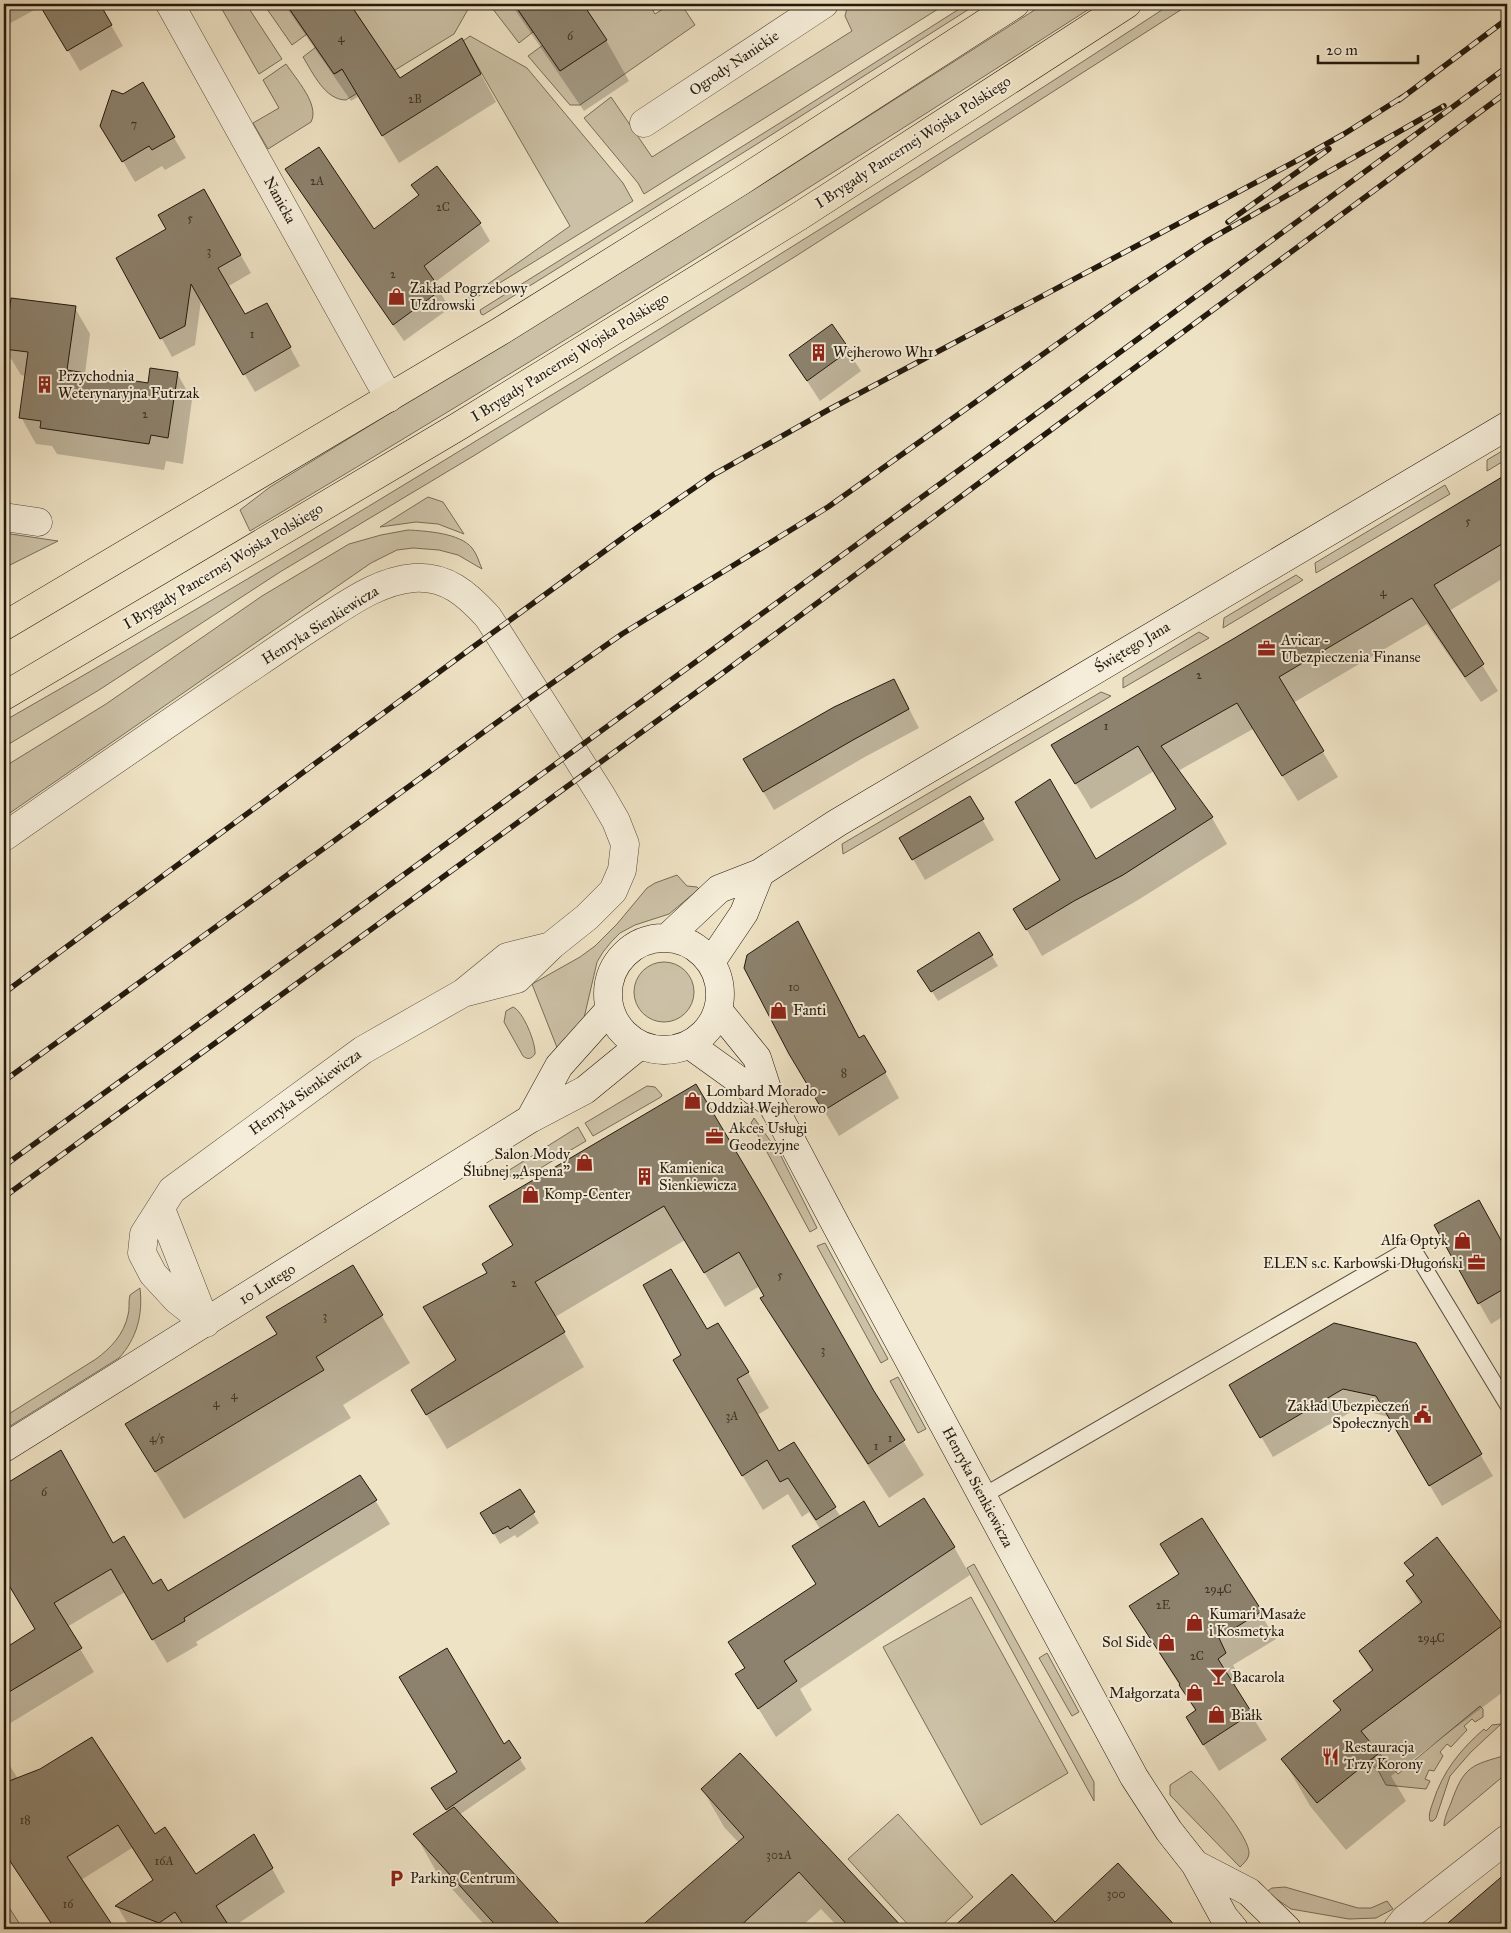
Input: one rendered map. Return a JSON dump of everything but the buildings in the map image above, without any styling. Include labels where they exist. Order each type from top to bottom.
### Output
[{"type":"main road","points":[[4,626],[389,398],[742,181],[1015,4]]},
{"type":"main road","name":"I Brygady Pancernej Wojska Polskiego","points":[[4,696],[167,601],[485,410],[798,217],[1127,4]]},
{"type":"street","name":"Nanicka","points":[[170,4],[389,398]]},
{"type":"street","name":"Ogrody Nanickie","points":[[644,123],[824,4]]},
{"type":"street","name":"Świętego Jana","points":[[668,938],[719,889],[760,873],[845,818],[1507,426]]},
{"type":"street","points":[[4,517],[38,522]]},
{"type":"street","name":"Henryka Sienkiewicza","points":[[4,836],[294,638],[368,591],[390,583],[406,580],[434,579],[455,587],[470,598],[488,617],[616,821],[625,844],[622,870],[613,891],[587,917],[552,945],[517,979],[463,993],[355,1056],[172,1190],[144,1234],[142,1253],[153,1274],[177,1300],[206,1323]]},
{"type":"street","points":[[711,962],[744,913],[760,873]]},
{"type":"street","points":[[668,938],[685,941],[699,949],[711,962],[718,977],[721,993],[718,1010],[712,1024],[702,1036],[690,1045],[673,1050],[656,1050],[640,1045],[627,1036],[616,1024],[610,1009],[608,991],[611,974],[620,958],[634,946],[650,939],[668,938]]},
{"type":"street","name":"10 Lutego","points":[[530,1119],[559,1066],[610,1009]]},
{"type":"street","name":"Henryka Sienkiewicza","points":[[718,1010],[757,1058],[772,1104],[836,1228],[1134,1777],[1169,1831],[1195,1864],[1224,1917],[1234,1929]]},
{"type":"street","name":"10 Lutego","points":[[4,1448],[530,1119],[585,1090],[640,1045]]},
{"type":"street","name":"Henryka Sienkiewicza","points":[[690,1045],[772,1104]]},
{"type":"street","points":[[1380,1929],[1401,1924],[1507,1839]]},
{"type":"street","name":"Henryka Sienkiewicza","points":[[1195,1864],[1249,1892],[1287,1929]]},
{"type":"lane","points":[[983,1496],[1412,1247],[1507,1404]]},
{"type":"shaded area","points":[[219,4],[246,4],[282,59],[259,74]]},
{"type":"shaded area","points":[[275,4],[286,4],[307,34],[292,45],[267,9]]},
{"type":"shaded area","points":[[350,4],[471,4],[454,34],[346,100],[332,96],[326,91],[315,78],[303,57],[316,47],[335,74],[378,46]]},
{"type":"shaded area","points":[[489,4],[514,4],[533,32],[519,43]]},
{"type":"shaded area","points":[[583,4],[649,4],[655,14],[671,4],[681,4],[695,25],[580,105],[570,105],[528,56],[543,45],[560,71],[606,40]]},
{"type":"shaded area","points":[[848,4],[885,4],[888,8],[896,4],[946,4],[644,194],[638,183],[584,118],[611,97],[652,157],[852,31],[845,16]]},
{"type":"shaded area","points":[[967,4],[977,4],[757,144],[483,315],[481,314],[480,310]]},
{"type":"shaded area","points":[[1044,4],[1097,4],[676,271],[250,531],[240,510],[270,487],[775,176]]},
{"type":"shaded area","points":[[1171,4],[1190,4],[796,256],[475,455],[280,572],[99,690],[4,747],[4,721],[308,543],[661,328],[917,168]]},
{"type":"shaded area","points":[[470,36],[527,68],[623,183],[633,201],[467,303],[464,301],[570,226],[463,41]]},
{"type":"shaded area","points":[[286,64],[306,92],[313,115],[311,122],[268,149],[253,123],[279,108],[263,80]]},
{"type":"shaded area","points":[[1507,448],[1507,459],[1487,471],[1487,460]]},
{"type":"shaded area","points":[[1445,485],[1450,494],[1316,573],[1315,563]]},
{"type":"shaded area","points":[[428,497],[443,502],[464,534],[438,524],[416,522],[380,527]]},
{"type":"shaded area","points":[[408,530],[442,534],[467,543],[477,555],[482,569],[458,555],[439,550],[413,548],[397,550],[371,563],[4,817],[4,767],[106,704],[262,596],[349,544]]},
{"type":"shaded area","points":[[4,533],[58,541],[4,568]]},
{"type":"shaded area","points":[[1296,575],[1303,580],[1223,628],[1224,618]]},
{"type":"shaded area","points":[[1199,632],[1209,638],[1123,688],[1123,678]]},
{"type":"shaded area","points":[[1101,692],[1111,696],[843,854],[842,844]]},
{"type":"shaded area","points":[[677,875],[687,886],[699,889],[669,914],[635,925],[620,933],[612,941],[597,962],[584,1018],[558,1050],[532,984],[580,957],[595,946],[617,924],[647,888]]},
{"type":"shaded area","points":[[664,962],[680,967],[685,971],[689,976],[694,992],[689,1008],[685,1013],[680,1017],[664,1022],[648,1017],[643,1013],[639,1008],[634,992],[639,976],[643,971],[648,967]]},
{"type":"shaded area","points":[[513,1007],[521,1014],[531,1035],[535,1049],[535,1054],[532,1057],[526,1058],[523,1056],[504,1022],[506,1011]]},
{"type":"shaded area","points":[[647,1086],[655,1087],[662,1095],[661,1097],[593,1136],[585,1123]]},
{"type":"shaded area","points":[[754,1118],[781,1156],[817,1228],[810,1232],[751,1123]]},
{"type":"shaded area","points":[[578,1127],[586,1141],[522,1179],[503,1174]]},
{"type":"shaded area","points":[[825,1243],[888,1359],[881,1363],[817,1246]]},
{"type":"shaded area","points":[[140,1288],[141,1308],[137,1326],[130,1342],[119,1358],[4,1430],[4,1417],[96,1359],[112,1345],[126,1322],[129,1313],[130,1295]]},
{"type":"shaded area","points":[[898,1377],[926,1429],[918,1433],[890,1381]]},
{"type":"shaded area","points":[[974,1564],[1094,1782],[1094,1801],[967,1568]]},
{"type":"shaded area","points":[[971,1597],[1068,1773],[981,1825],[883,1647]]},
{"type":"shaded area","points":[[1047,1653],[1079,1712],[1072,1716],[1039,1658]]},
{"type":"shaded area","points":[[1480,1706],[1483,1709],[1483,1717],[1475,1722],[1472,1719],[1464,1726],[1467,1730],[1451,1747],[1447,1744],[1440,1752],[1443,1756],[1434,1771],[1429,1770],[1425,1779],[1430,1781],[1426,1789],[1386,1785],[1379,1772],[1369,1762],[1379,1753],[1398,1774]]},
{"type":"shaded area","points":[[1501,1724],[1471,1752],[1450,1776],[1436,1818],[1430,1821],[1429,1816],[1437,1791],[1453,1762],[1484,1729],[1486,1731],[1492,1725]]},
{"type":"shaded area","points":[[1507,1755],[1507,1773],[1444,1826],[1446,1815],[1460,1781],[1465,1774],[1477,1765]]},
{"type":"shaded area","points":[[1191,1771],[1216,1798],[1243,1836],[1248,1846],[1249,1854],[1247,1860],[1240,1867],[1170,1795],[1170,1785]]},
{"type":"shaded area","points":[[898,1814],[973,1897],[938,1929],[912,1929],[848,1859]]},
{"type":"shaded area","points":[[1285,1887],[1358,1908],[1371,1908],[1387,1901],[1393,1909],[1376,1918],[1349,1919],[1291,1909],[1266,1892],[1272,1888]]},
{"type":"shaded area","points":[[8,1906],[23,1929],[13,1929],[4,1915],[4,1909]]},
{"type":"railway","points":[[1399,100],[1507,19]]},
{"type":"railway","points":[[4,1166],[1051,403],[1507,67]]},
{"type":"railway","points":[[4,1197],[720,675],[1507,92]]},
{"type":"railway","points":[[4,993],[473,647],[635,529],[713,475],[828,410],[1298,160],[1344,134],[1404,96]]},
{"type":"railway","points":[[4,1081],[514,710],[622,634],[828,507],[1126,295],[1207,241],[1444,106]]},
{"type":"railway","points":[[1228,222],[1329,149]]},
{"type":"place","name":"Zakład Pogrzebowy Uzdrowski","points":[[396,297]]},
{"type":"place","name":"Wejherowo Wh1","points":[[819,352]]},
{"type":"place","name":"Przychodnia Weterynaryjna Futrzak","points":[[44,385]]},
{"type":"place","name":"Avicar - Ubezpieczenia Finanse","points":[[1267,649]]},
{"type":"place","name":"Fanti","points":[[779,1010]]},
{"type":"place","name":"Lombard Morado - Oddział Wejherowo","points":[[692,1100]]},
{"type":"place","name":"Akces Usługi Geodezyjne","points":[[715,1137]]},
{"type":"place","name":"Salon Mody Ślubnej „Aspena”","points":[[584,1163]]},
{"type":"place","name":"Kamienica Sienkiewicza","points":[[645,1177]]},
{"type":"place","name":"Komp-Center","points":[[530,1194]]},
{"type":"place","name":"Alfa Optyk","points":[[1462,1240]]},
{"type":"place","name":"ELEN s.c. Karbowski Długoński","points":[[1477,1263]]},
{"type":"place","name":"Zakład Ubezpieczeń Społecznych","points":[[1423,1415]]},
{"type":"place","name":"Kumari Masaże i Kosmetyka","points":[[1195,1623]]},
{"type":"place","name":"Sol Side","points":[[1166,1642]]},
{"type":"place","name":"Bacarola","points":[[1218,1677]]},
{"type":"place","name":"Małgorzata","points":[[1194,1693]]},
{"type":"place","name":"Białk","points":[[1217,1715]]},
{"type":"place","name":"Restauracja Trzy Korony","points":[[1330,1756]]},
{"type":"place","name":"Parking Centrum","points":[[396,1878]]}]
